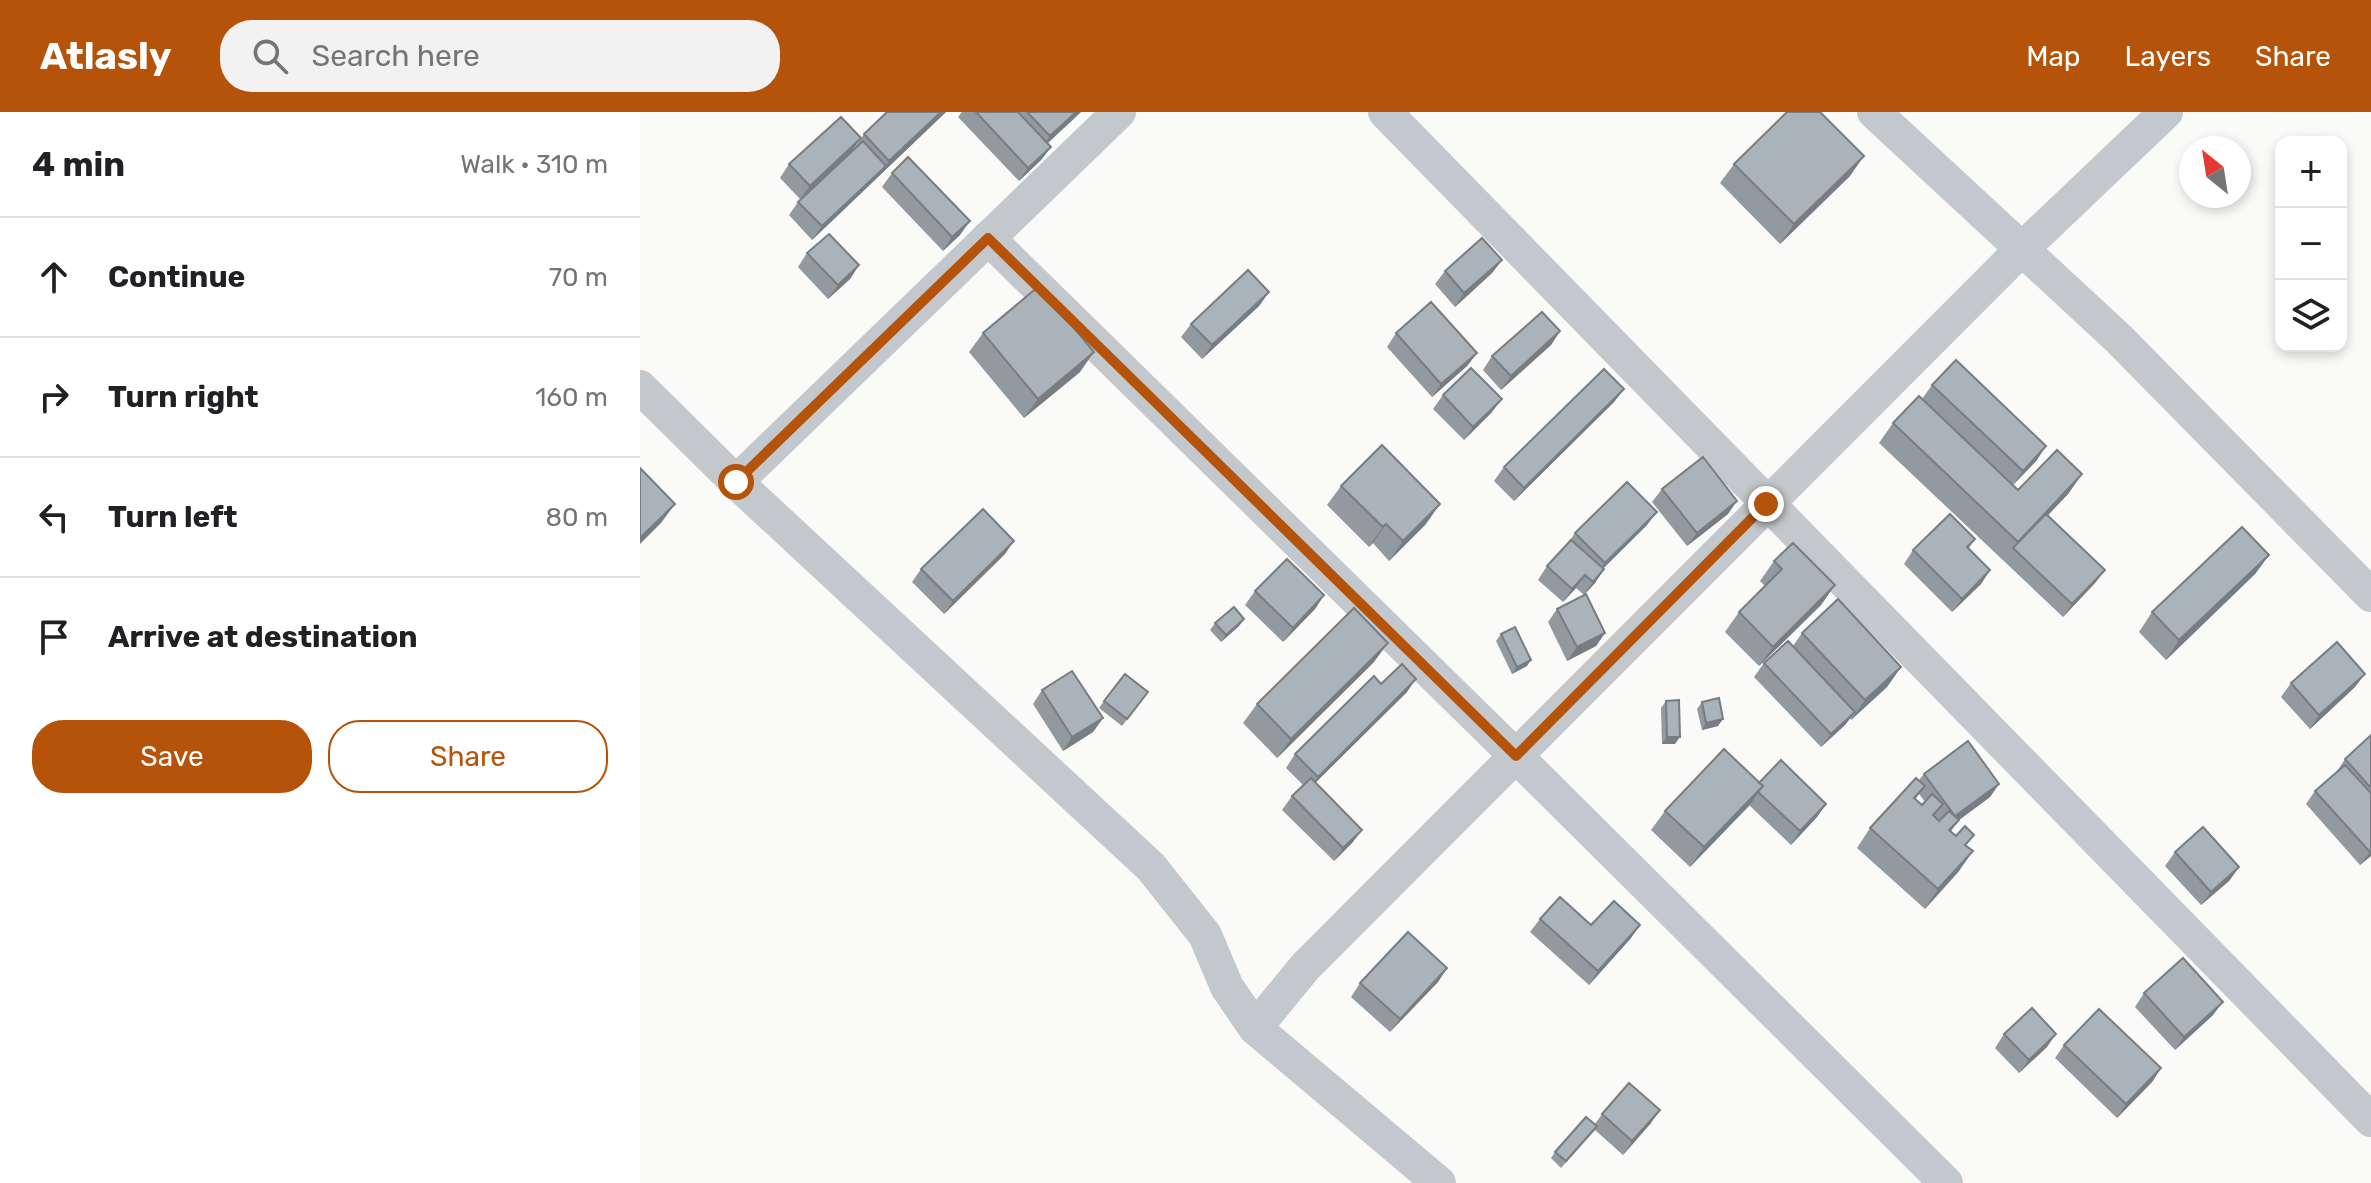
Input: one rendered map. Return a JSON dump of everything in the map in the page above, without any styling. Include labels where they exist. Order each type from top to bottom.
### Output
[{"type":"street","points":[[736,482],[1119,112]]},
{"type":"street","points":[[1385,112],[2371,1120]]},
{"type":"street","points":[[1874,112],[2119,339],[2371,595]]},
{"type":"street","points":[[1255,1028],[1305,967],[2022,249],[2166,112]]},
{"type":"street","points":[[988,238],[1946,1183]]},
{"type":"street","points":[[640,387],[736,482],[1151,867],[1205,935],[1227,987],[1255,1028],[1439,1183]]},
{"type":"building","points":[[887,112],[941,112],[889,161],[864,134]]},
{"type":"building","points":[[976,112],[1018,112],[1051,147],[1028,168]]},
{"type":"building","points":[[1027,112],[1076,112],[1050,136]]},
{"type":"building","points":[[1787,112],[1820,112],[1864,156],[1794,224],[1734,164]]},
{"type":"building","points":[[841,117],[861,138],[810,186],[789,164]]},
{"type":"building","points":[[863,141],[886,166],[822,226],[798,202]]},
{"type":"building","points":[[908,157],[970,221],[952,237],[892,173]]},
{"type":"building","points":[[829,234],[859,265],[838,285],[807,253]]},
{"type":"building","points":[[1482,238],[1502,260],[1464,293],[1445,271]]},
{"type":"building","points":[[1248,270],[1269,292],[1212,345],[1191,324]]},
{"type":"building","points":[[1039,286],[1094,352],[1038,399],[983,333]]},
{"type":"building","points":[[1431,302],[1477,353],[1441,384],[1396,333]]},
{"type":"building","points":[[1542,312],[1560,331],[1511,376],[1492,356]]},
{"type":"building","points":[[1956,360],[2046,446],[2023,471],[1932,385]]},
{"type":"building","points":[[1471,368],[1502,399],[1473,427],[1443,395]]},
{"type":"building","points":[[1604,369],[1624,389],[1524,488],[1504,467]]},
{"type":"building","points":[[1919,396],[2018,490],[2057,450],[2082,474],[2018,542],[1893,423]]},
{"type":"building","points":[[1382,445],[1440,504],[1403,541],[1386,524],[1383,527],[1341,486]]},
{"type":"building","points":[[1703,457],[1737,501],[1697,533],[1662,489]]},
{"type":"building","points":[[640,468],[675,504],[640,538]]},
{"type":"building","points":[[1627,482],[1657,512],[1605,563],[1575,533]]},
{"type":"building","points":[[983,509],[1014,541],[953,601],[921,569]]},
{"type":"building","points":[[1950,514],[1975,539],[1967,547],[1990,570],[1962,599],[1913,550]]},
{"type":"building","points":[[2046,514],[2105,570],[2072,604],[2013,548]]},
{"type":"building","points":[[2242,527],[2269,555],[2179,640],[2152,612]]},
{"type":"building","points":[[1571,540],[1604,569],[1593,582],[1585,575],[1572,589],[1547,566]]},
{"type":"building","points":[[1793,543],[1835,585],[1773,647],[1739,612],[1782,569],[1774,561]]},
{"type":"building","points":[[1287,559],[1324,595],[1293,628],[1255,591]]},
{"type":"building","points":[[1586,594],[1605,633],[1577,647],[1557,609]]},
{"type":"building","points":[[1838,599],[1901,667],[1865,700],[1802,633]]},
{"type":"building","points":[[1234,607],[1244,619],[1226,635],[1215,623]]},
{"type":"building","points":[[1354,608],[1388,643],[1291,739],[1257,704]]},
{"type":"building","points":[[1515,627],[1531,660],[1517,667],[1501,634]]},
{"type":"building","points":[[1788,641],[1855,712],[1831,734],[1764,663]]},
{"type":"building","points":[[2337,642],[2365,674],[2319,715],[2291,683]]},
{"type":"building","points":[[1402,664],[1416,679],[1318,777],[1295,754],[1374,676],[1381,684]]},
{"type":"building","points":[[1072,671],[1103,718],[1072,737],[1042,690]]},
{"type":"building","points":[[1125,674],[1148,692],[1127,719],[1104,701]]},
{"type":"building","points":[[1719,698],[1723,719],[1706,723],[1702,702]]},
{"type":"building","points":[[1679,700],[1680,737],[1667,737],[1666,701]]},
{"type":"building","points":[[2371,735],[2371,788],[2345,759]]},
{"type":"building","points":[[1968,741],[1999,784],[1955,816],[1924,774]]},
{"type":"building","points":[[1724,749],[1763,786],[1704,847],[1665,811]]},
{"type":"building","points":[[1781,760],[1826,804],[1800,831],[1758,792],[1763,786],[1759,783]]},
{"type":"building","points":[[2345,765],[2371,793],[2370,852],[2315,791]]},
{"type":"building","points":[[1311,778],[1362,830],[1343,848],[1292,796]]},
{"type":"building","points":[[1916,778],[1925,786],[1914,798],[1922,805],[1932,794],[1943,804],[1933,815],[1939,821],[1949,811],[1959,820],[1949,830],[1956,836],[1965,826],[1974,835],[1965,845],[1973,851],[1938,889],[1870,828]]},
{"type":"building","points":[[2203,827],[2239,867],[2211,892],[2175,852]]},
{"type":"building","points":[[1560,897],[1591,925],[1614,901],[1640,925],[1598,971],[1540,919]]},
{"type":"building","points":[[1408,932],[1447,968],[1400,1019],[1360,983]]},
{"type":"building","points":[[2183,958],[2223,1002],[2184,1037],[2144,993]]},
{"type":"building","points":[[2032,1008],[2056,1034],[2029,1060],[2004,1034]]},
{"type":"building","points":[[2099,1009],[2161,1068],[2126,1104],[2064,1045]]},
{"type":"building","points":[[1629,1083],[1660,1110],[1632,1141],[1602,1114]]},
{"type":"building","points":[[1586,1117],[1597,1126],[1566,1161],[1555,1152]]},
{"type":"route","points":[[736,482],[988,238],[1516,756],[1766,504]]}]
